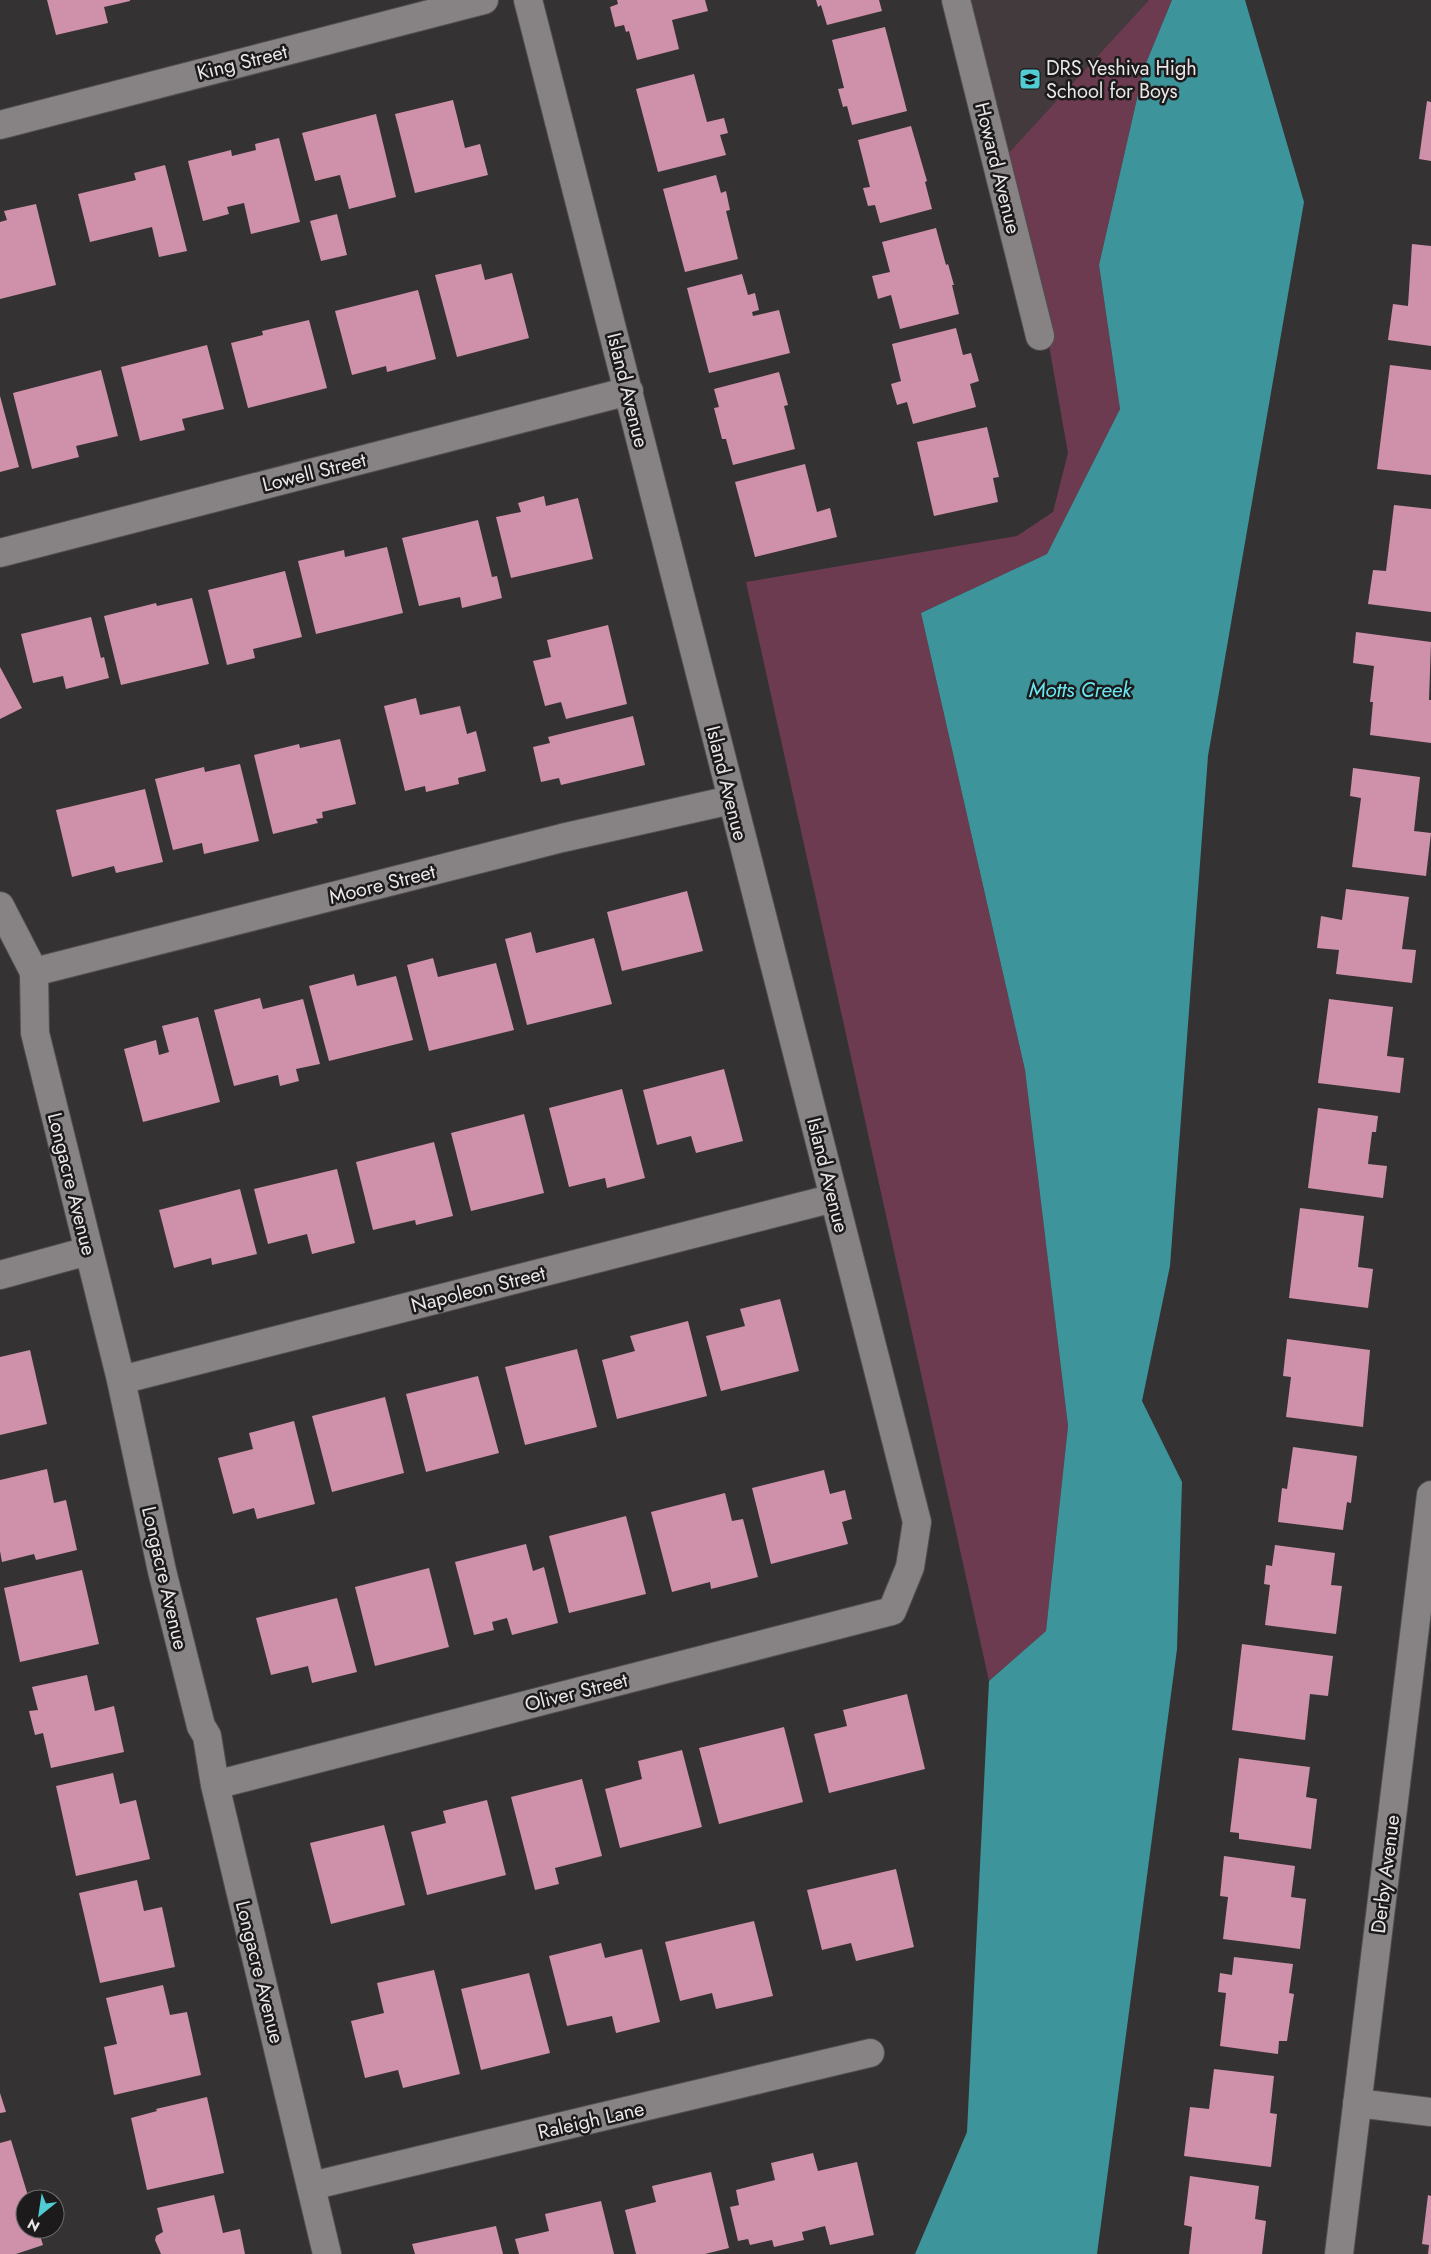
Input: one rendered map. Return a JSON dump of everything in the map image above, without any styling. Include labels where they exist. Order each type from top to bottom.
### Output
[{"type":"street","name":"King Street","points":[[0,125],[484,0]]},
{"type":"street","name":"Island Avenue","points":[[528,0],[917,1522],[910,1566]]},
{"type":"street","name":"Howard Avenue","points":[[956,0],[1040,336]]},
{"type":"street","name":"Lowell Street","points":[[0,553],[629,391]]},
{"type":"street","name":"Moore Street","points":[[34,972],[552,840],[731,800]]},
{"type":"street","name":"Longacre Avenue","points":[[0,906],[34,972],[35,1033],[121,1380],[162,1571],[200,1726],[207,1736],[215,1785],[327,2254]]},
{"type":"street","name":"Napoleon Street","points":[[121,1380],[834,1198]]},
{"type":"street","points":[[0,1275],[88,1251]]},
{"type":"street","name":"Derby Avenue","points":[[1339,2254],[1431,1495]]},
{"type":"street","name":"Oliver Street","points":[[215,1785],[892,1611],[910,1566]]},
{"type":"street","name":"Raleigh Lane","points":[[311,2186],[870,2053]]},
{"type":"street","points":[[1357,2103],[1431,2112]]},
{"type":"shaded area","name":"DRS Yeshiva High School for Boys","points":[[964,0],[1149,0],[1004,158]]},
{"type":"shaded area","points":[[1149,0],[1172,0],[1144,68],[1099,265],[1120,409],[1047,554],[921,613],[1025,1070],[1068,1426],[1046,1631],[989,1681],[746,582],[1017,536],[1053,512],[1068,453],[1045,323],[1004,158]]},
{"type":"water","name":"Motts Creek","points":[[1172,0],[1245,0],[1304,202],[1208,756],[1170,1266],[1142,1401],[1182,1482],[1177,1649],[1097,2254],[915,2254],[967,2132],[989,1681],[1046,1631],[1068,1426],[1025,1070],[921,613],[1047,554],[1120,409],[1099,265],[1144,68]]},
{"type":"building","points":[[47,0],[130,1],[104,7],[108,23],[56,35]]},
{"type":"building","points":[[617,0],[705,0],[708,11],[672,20],[679,49],[637,60],[629,31],[626,32],[624,25],[615,27],[610,7],[618,4]]},
{"type":"building","points":[[816,0],[879,0],[882,11],[827,25],[821,5],[818,7]]},
{"type":"building","points":[[885,27],[907,111],[852,125],[847,106],[843,107],[838,89],[844,88],[832,40]]},
{"type":"building","points":[[694,74],[707,122],[724,118],[728,133],[720,135],[726,155],[658,172],[636,89]]},
{"type":"building","points":[[453,100],[465,148],[480,144],[488,175],[415,193],[395,114]]},
{"type":"building","points":[[1427,101],[1431,102],[1431,161],[1419,159]]},
{"type":"building","points":[[376,114],[396,197],[349,209],[340,175],[315,181],[302,133]]},
{"type":"building","points":[[911,126],[927,181],[925,182],[932,209],[880,223],[875,205],[868,206],[863,188],[870,187],[858,140]]},
{"type":"building","points":[[279,138],[300,222],[251,234],[244,203],[227,207],[229,214],[203,221],[188,161],[231,150],[232,156],[256,150],[255,144]]},
{"type":"building","points":[[165,165],[187,251],[159,257],[152,227],[90,242],[78,194],[136,180],[134,173]]},
{"type":"building","points":[[716,175],[721,193],[726,191],[730,210],[726,211],[738,259],[685,272],[663,189]]},
{"type":"building","points":[[36,204],[56,285],[0,299],[0,222],[7,220],[4,211]]},
{"type":"building","points":[[337,214],[347,255],[321,261],[310,221]]},
{"type":"building","points":[[936,228],[946,265],[948,264],[954,285],[952,285],[959,314],[900,329],[891,295],[878,299],[872,276],[890,272],[882,242]]},
{"type":"building","points":[[1412,244],[1431,246],[1431,346],[1388,340],[1393,304],[1408,306]]},
{"type":"building","points":[[481,264],[485,280],[512,273],[529,338],[457,357],[435,275]]},
{"type":"building","points":[[742,274],[748,295],[755,293],[759,310],[752,312],[753,316],[779,310],[790,353],[709,373],[687,288]]},
{"type":"building","points":[[418,290],[436,359],[387,372],[386,366],[352,375],[335,311]]},
{"type":"building","points":[[309,320],[327,388],[248,408],[231,343],[263,335],[262,331]]},
{"type":"building","points":[[956,328],[963,355],[971,353],[979,381],[970,384],[976,407],[913,424],[907,402],[897,405],[891,384],[901,381],[892,344]]},
{"type":"building","points":[[207,345],[224,409],[182,419],[185,430],[140,441],[121,367]]},
{"type":"building","points":[[1390,365],[1431,370],[1431,475],[1377,469]]},
{"type":"building","points":[[101,370],[118,436],[76,446],[79,457],[32,469],[13,393]]},
{"type":"building","points":[[779,372],[788,405],[784,406],[795,449],[733,465],[726,439],[722,439],[714,408],[719,407],[714,389]]},
{"type":"building","points":[[0,396],[19,467],[0,472]]},
{"type":"building","points":[[987,427],[999,477],[993,478],[998,502],[934,516],[917,442]]},
{"type":"building","points":[[805,464],[817,512],[830,508],[837,537],[755,557],[735,482]]},
{"type":"building","points":[[544,496],[546,506],[578,498],[593,559],[511,578],[496,517],[521,512],[518,503]]},
{"type":"building","points":[[1394,505],[1431,509],[1431,612],[1368,604],[1373,570],[1386,571]]},
{"type":"building","points":[[478,520],[492,577],[497,576],[502,598],[462,608],[460,597],[419,606],[402,538]]},
{"type":"building","points":[[387,547],[403,613],[316,634],[298,561],[344,550],[345,557]]},
{"type":"building","points":[[285,571],[302,637],[253,649],[255,658],[227,665],[208,590]]},
{"type":"building","points":[[192,598],[209,664],[121,685],[104,616],[156,603],[157,606]]},
{"type":"building","points":[[91,617],[101,658],[104,657],[109,678],[66,689],[63,676],[33,683],[21,634]]},
{"type":"building","points":[[608,625],[627,704],[566,719],[561,702],[545,706],[533,661],[551,657],[547,640]]},
{"type":"building","points":[[1356,632],[1431,642],[1429,700],[1431,700],[1431,743],[1370,735],[1373,702],[1370,702],[1374,666],[1353,663]]},
{"type":"building","points":[[0,667],[22,708],[0,719]]},
{"type":"building","points":[[416,698],[420,715],[460,706],[467,734],[476,731],[486,771],[458,778],[459,784],[426,792],[425,786],[405,791],[384,706]]},
{"type":"building","points":[[633,716],[645,765],[561,785],[559,778],[541,782],[533,747],[550,743],[548,737]]},
{"type":"building","points":[[340,739],[356,804],[322,812],[323,818],[316,819],[318,823],[273,834],[254,755],[299,744],[300,748]]},
{"type":"building","points":[[240,764],[259,841],[204,854],[202,843],[173,850],[155,779],[204,767],[205,772]]},
{"type":"building","points":[[1353,768],[1420,777],[1414,831],[1431,833],[1426,876],[1352,867],[1361,798],[1350,796]]},
{"type":"building","points":[[145,789],[163,862],[116,873],[114,866],[72,877],[56,810]]},
{"type":"building","points":[[1346,889],[1409,897],[1402,949],[1416,950],[1412,983],[1336,974],[1339,950],[1317,948],[1321,916],[1342,920]]},
{"type":"building","points":[[687,891],[703,951],[622,971],[607,912]]},
{"type":"building","points":[[531,932],[536,953],[594,938],[612,1004],[527,1025],[505,939]]},
{"type":"building","points":[[433,958],[438,977],[496,963],[514,1030],[429,1051],[407,965]]},
{"type":"building","points":[[354,974],[357,986],[396,976],[413,1040],[329,1061],[309,986]]},
{"type":"building","points":[[260,998],[263,1009],[303,999],[320,1064],[296,1069],[299,1081],[280,1086],[278,1075],[234,1086],[214,1010]]},
{"type":"building","points":[[1329,999],[1393,1007],[1387,1056],[1404,1058],[1400,1093],[1318,1083]]},
{"type":"building","points":[[198,1017],[220,1102],[143,1122],[124,1049],[156,1040],[159,1055],[169,1052],[162,1026]]},
{"type":"building","points":[[724,1069],[743,1141],[696,1153],[691,1136],[657,1145],[643,1090]]},
{"type":"building","points":[[622,1089],[645,1178],[607,1188],[605,1178],[569,1187],[549,1108]]},
{"type":"building","points":[[1318,1108],[1378,1116],[1376,1132],[1372,1132],[1368,1164],[1387,1166],[1383,1198],[1308,1188]]},
{"type":"building","points":[[524,1114],[544,1193],[471,1211],[451,1133]]},
{"type":"building","points":[[434,1142],[453,1216],[416,1225],[415,1220],[373,1230],[356,1162]]},
{"type":"building","points":[[337,1169],[355,1243],[312,1254],[307,1234],[268,1244],[254,1189]]},
{"type":"building","points":[[240,1189],[257,1254],[212,1265],[211,1258],[174,1268],[159,1210]]},
{"type":"building","points":[[1300,1208],[1364,1216],[1358,1267],[1373,1269],[1368,1308],[1289,1298]]},
{"type":"building","points":[[780,1299],[799,1371],[721,1391],[706,1336],[745,1326],[740,1309]]},
{"type":"building","points":[[688,1321],[707,1396],[617,1419],[602,1360],[635,1351],[630,1336]]},
{"type":"building","points":[[1287,1339],[1370,1350],[1363,1427],[1286,1417],[1291,1377],[1283,1376]]},
{"type":"building","points":[[577,1349],[597,1427],[525,1445],[505,1367]]},
{"type":"building","points":[[30,1350],[47,1424],[0,1435],[0,1357]]},
{"type":"building","points":[[478,1376],[499,1453],[426,1472],[406,1394]]},
{"type":"building","points":[[385,1397],[404,1473],[332,1492],[312,1416]]},
{"type":"building","points":[[294,1421],[315,1504],[257,1519],[254,1508],[233,1514],[218,1458],[253,1449],[249,1433]]},
{"type":"building","points":[[1293,1447],[1357,1456],[1351,1503],[1347,1502],[1343,1530],[1278,1522],[1282,1488],[1287,1489]]},
{"type":"building","points":[[47,1469],[54,1503],[66,1500],[77,1550],[36,1560],[34,1554],[2,1562],[0,1551],[0,1480]]},
{"type":"building","points":[[824,1470],[830,1494],[845,1490],[852,1519],[842,1522],[848,1544],[771,1564],[752,1488]]},
{"type":"building","points":[[725,1493],[732,1521],[743,1519],[758,1577],[711,1589],[710,1582],[672,1592],[651,1512]]},
{"type":"building","points":[[626,1516],[646,1594],[569,1613],[549,1536]]},
{"type":"building","points":[[526,1544],[533,1571],[544,1567],[558,1623],[512,1635],[507,1618],[492,1622],[494,1630],[474,1635],[455,1562]]},
{"type":"building","points":[[1275,1545],[1335,1553],[1331,1585],[1342,1586],[1336,1634],[1265,1625],[1270,1585],[1264,1584],[1266,1565],[1272,1566]]},
{"type":"building","points":[[429,1568],[449,1647],[375,1666],[355,1587]]},
{"type":"building","points":[[82,1570],[99,1644],[20,1662],[4,1588]]},
{"type":"building","points":[[337,1598],[357,1672],[312,1683],[308,1666],[271,1675],[256,1618]]},
{"type":"building","points":[[1242,1644],[1333,1656],[1328,1696],[1310,1694],[1305,1740],[1232,1730]]},
{"type":"building","points":[[87,1675],[95,1711],[114,1706],[124,1752],[51,1768],[43,1733],[35,1735],[29,1711],[38,1710],[32,1687]]},
{"type":"building","points":[[907,1694],[925,1769],[829,1793],[814,1734],[847,1726],[843,1710]]},
{"type":"building","points":[[784,1727],[803,1802],[719,1824],[699,1748]]},
{"type":"building","points":[[682,1750],[702,1827],[620,1848],[605,1789],[642,1779],[638,1761]]},
{"type":"building","points":[[1239,1758],[1310,1767],[1306,1797],[1317,1799],[1311,1849],[1239,1839],[1239,1833],[1230,1832]]},
{"type":"building","points":[[113,1773],[120,1804],[136,1800],[150,1859],[76,1876],[56,1786]]},
{"type":"building","points":[[582,1779],[602,1856],[555,1868],[559,1884],[535,1890],[511,1797]]},
{"type":"building","points":[[487,1800],[506,1875],[427,1895],[411,1832],[446,1823],[443,1811]]},
{"type":"building","points":[[384,1825],[405,1905],[331,1924],[310,1843]]},
{"type":"building","points":[[1224,1856],[1295,1866],[1291,1897],[1306,1899],[1300,1949],[1223,1939],[1228,1897],[1220,1896]]},
{"type":"building","points":[[896,1869],[914,1947],[856,1961],[851,1943],[822,1950],[807,1890]]},
{"type":"building","points":[[137,1880],[144,1911],[162,1907],[175,1967],[100,1983],[79,1893]]},
{"type":"building","points":[[754,1921],[773,1996],[716,2009],[712,1993],[680,2001],[665,1942]]},
{"type":"building","points":[[601,1943],[605,1958],[642,1949],[660,2022],[616,2033],[612,2016],[567,2026],[549,1956]]},
{"type":"building","points":[[1234,1957],[1293,1964],[1289,1993],[1294,1994],[1287,2041],[1279,2041],[1278,2054],[1220,2046],[1226,1993],[1218,1992],[1220,1973],[1232,1975]]},
{"type":"building","points":[[434,1970],[460,2074],[403,2088],[398,2070],[365,2078],[351,2021],[384,2013],[377,1983]]},
{"type":"building","points":[[529,1973],[550,2053],[481,2070],[461,1989]]},
{"type":"building","points":[[163,1985],[170,2015],[187,2012],[201,2075],[114,2095],[104,2047],[117,2044],[106,1998]]},
{"type":"building","points":[[1214,2069],[1274,2076],[1270,2113],[1277,2114],[1271,2167],[1184,2156],[1190,2107],[1209,2109]]},
{"type":"building","points":[[0,2093],[6,2112],[0,2113]]},
{"type":"building","points":[[207,2097],[224,2173],[147,2190],[131,2118],[157,2111],[156,2109]]},
{"type":"building","points":[[11,2140],[26,2189],[15,2189],[15,2239],[41,2239],[43,2245],[16,2254],[0,2254],[0,2143]]},
{"type":"building","points":[[813,2153],[818,2171],[857,2162],[874,2235],[830,2245],[825,2226],[802,2232],[804,2240],[774,2247],[772,2240],[750,2245],[748,2239],[738,2241],[730,2207],[739,2205],[736,2190],[775,2180],[771,2163]]},
{"type":"building","points":[[711,2172],[729,2248],[705,2254],[636,2254],[625,2210],[656,2202],[652,2186]]},
{"type":"building","points":[[1190,2176],[1259,2186],[1255,2219],[1266,2221],[1262,2254],[1189,2254],[1192,2227],[1184,2225]]},
{"type":"building","points":[[214,2195],[223,2233],[240,2229],[245,2254],[161,2254],[155,2240],[156,2236],[163,2232],[157,2208]]},
{"type":"building","points":[[1428,2195],[1431,2196],[1431,2254],[1428,2254],[1429,2245],[1422,2244]]},
{"type":"building","points":[[601,2201],[614,2254],[519,2254],[515,2239],[549,2231],[545,2214]]},
{"type":"building","points":[[496,2226],[503,2254],[415,2254],[412,2244]]},
{"type":"place","name":"DRS Yeshiva High School for Boys","points":[[1030,79]]}]
